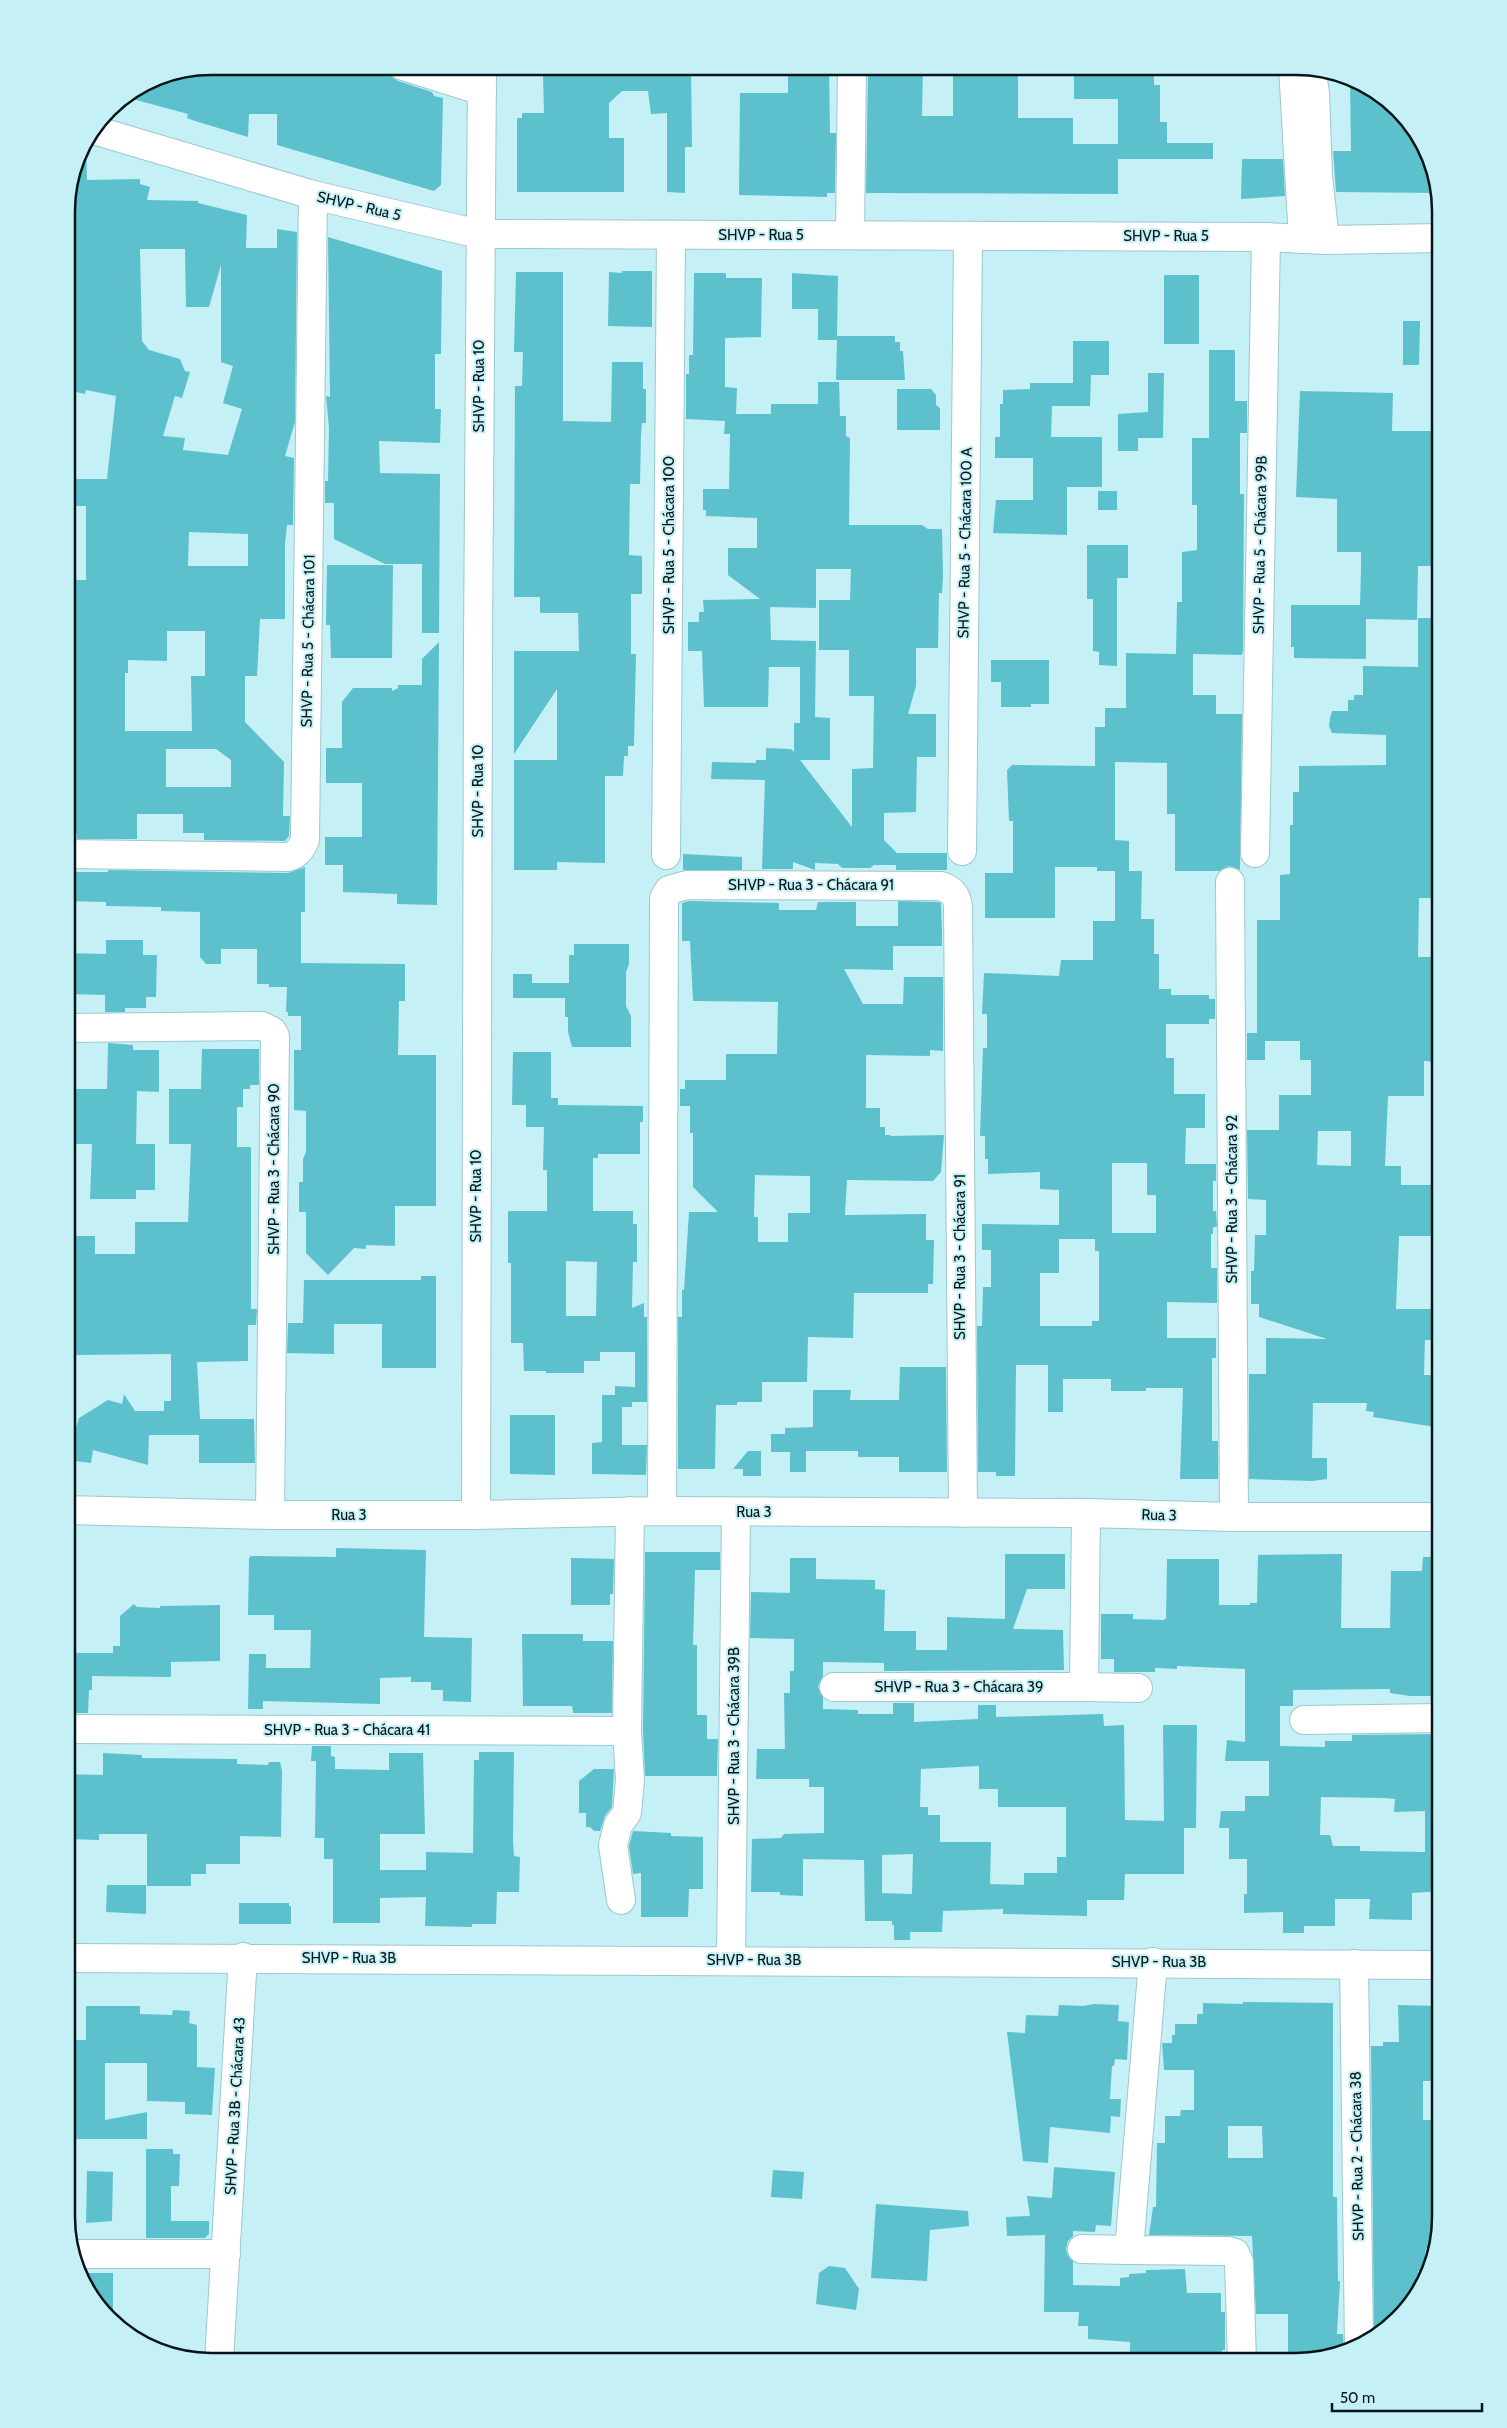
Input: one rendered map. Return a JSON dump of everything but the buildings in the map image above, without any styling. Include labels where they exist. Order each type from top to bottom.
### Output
[{"type":"street","points":[[458,75],[482,79]]},
{"type":"street","points":[[850,235],[852,75]]},
{"type":"street","points":[[1303,78],[1318,176],[1314,239]]},
{"type":"street","name":"SHVP - Rua 10","points":[[476,1515],[482,79]]},
{"type":"street","name":"SHVP - Rua 5","points":[[100,132],[313,195],[480,234],[1432,238]]},
{"type":"street","name":"SHVP - Rua 5 - Chácara 101","points":[[75,854],[288,857],[294,856],[302,848],[305,840],[313,195]]},
{"type":"street","name":"SHVP - Rua 5 - Chácara 100","points":[[666,855],[671,235]]},
{"type":"street","name":"SHVP - Rua 5 - Chácara 100 A","points":[[962,851],[968,236]]},
{"type":"street","name":"SHVP - Rua 5 - Chácara 99B","points":[[1255,853],[1266,237]]},
{"type":"street","name":"SHVP - Rua 3 - Chácara 92","points":[[1230,882],[1234,1517]]},
{"type":"street","name":"SHVP - Rua 3 - Chácara 91","points":[[662,1511],[664,898],[669,890],[677,886],[941,886],[949,889],[956,896],[958,916],[963,1513]]},
{"type":"street","name":"SHVP - Rua 3 - Chácara 90","points":[[75,1028],[262,1026],[272,1031],[275,1036],[270,1514]]},
{"type":"street","name":"Rua 3","points":[[75,1510],[270,1514],[476,1515],[662,1511],[1086,1513],[1234,1517],[1432,1517]]},
{"type":"street","points":[[621,1900],[613,1845],[618,1825],[627,1813],[629,1804],[630,1780],[627,1731],[630,1511]]},
{"type":"street","name":"SHVP - Rua 3 - Chácara 39B","points":[[731,1960],[736,1512]]},
{"type":"street","points":[[1084,1687],[1086,1513]]},
{"type":"street","name":"SHVP - Rua 3 - Chácara 39","points":[[834,1687],[1138,1688]]},
{"type":"street","points":[[1304,1720],[1432,1718]]},
{"type":"street","name":"SHVP - Rua 3 - Chácara 41","points":[[75,1729],[627,1731]]},
{"type":"street","name":"SHVP - Rua 3B","points":[[75,1958],[243,1957],[1432,1965]]},
{"type":"street","name":"SHVP - Rua 3B - Chácara 43","points":[[220,2353],[243,1957]]},
{"type":"street","points":[[1129,2250],[1153,1962]]},
{"type":"street","name":"SHVP - Rua 2 - Chácara 38","points":[[1354,1964],[1359,2337]]},
{"type":"street","points":[[1082,2249],[1228,2250],[1235,2253],[1239,2262],[1242,2353]]},
{"type":"street","points":[[80,2254],[226,2254]]}]
